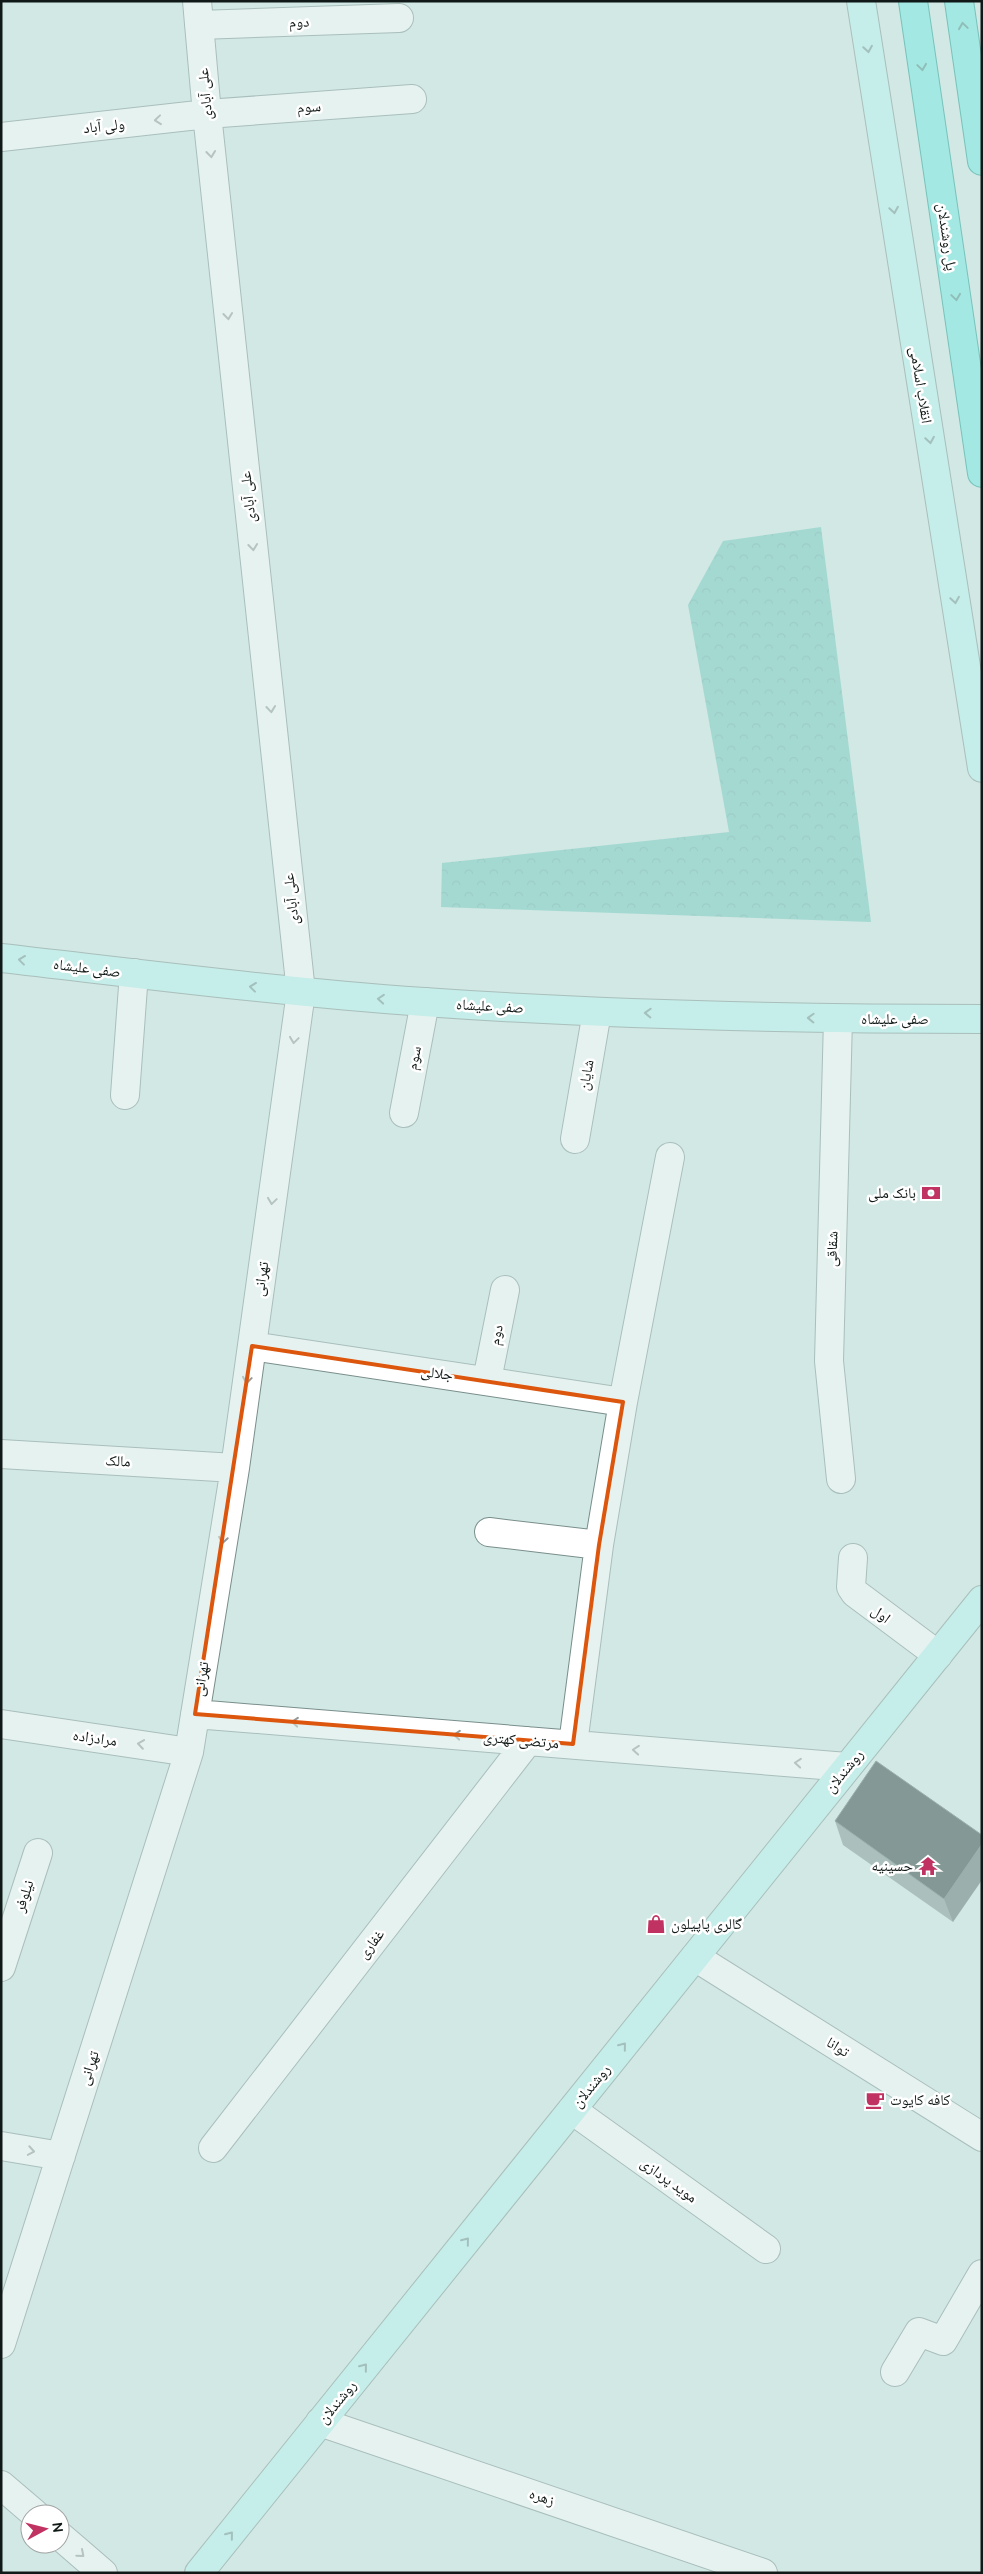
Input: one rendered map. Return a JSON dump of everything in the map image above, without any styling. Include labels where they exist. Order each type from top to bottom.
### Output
[{"type":"main road","name":"انقلاب اسلامی","points":[[861,1],[982,768]]},
{"type":"main road","name":"پل روشندلان","points":[[912,1],[982,474]]},
{"type":"main road","points":[[959,1],[982,161]]},
{"type":"main road","name":"صفی علیشاه","points":[[1,958],[301,992],[424,1002],[597,1012],[838,1019],[982,1019]]},
{"type":"main road","name":"روشندلان","points":[[199,2573],[982,1600]]},
{"type":"street","name":"دوم","points":[[198,13],[399,18]]},
{"type":"street","name":"علی آبادی","points":[[198,13],[207,114],[301,992]]},
{"type":"street","name":"سوم","points":[[207,114],[412,99]]},
{"type":"street","name":"ولی آباد","points":[[1,137],[207,114]]},
{"type":"street","points":[[125,1095],[134,973]]},
{"type":"street","name":"تهرانی","points":[[1,2344],[189,1752],[235,1468],[301,992]]},
{"type":"street","name":"سوم","points":[[404,1113],[424,1002]]},
{"type":"street","name":"شایان","points":[[575,1139],[597,1012]]},
{"type":"street","name":"شقاقی","points":[[838,1019],[829,1361],[841,1480]]},
{"type":"street","points":[[574,1744],[599,1545],[623,1402],[670,1157]]},
{"type":"street","name":"دوم","points":[[487,1380],[505,1290]]},
{"type":"street","name":"جلالی","points":[[252,1346],[623,1402]]},
{"type":"street","name":"مالک","points":[[1,1454],[235,1468]]},
{"type":"street","points":[[489,1532],[599,1545]]},
{"type":"street","name":"اول","points":[[853,1558],[851,1587],[856,1593],[938,1655]]},
{"type":"street","name":"مرتضی کهتری","points":[[195,1714],[847,1767]]},
{"type":"street","name":"مرادزاده","points":[[1,1724],[189,1752]]},
{"type":"street","name":"غفاری","points":[[214,2148],[528,1741]]},
{"type":"street","name":"نیلوفر","points":[[1,1967],[38,1853]]},
{"type":"street","name":"توانا","points":[[695,1957],[982,2137]]},
{"type":"street","name":"موید پردازی","points":[[572,2110],[766,2249]]},
{"type":"street","points":[[1,2146],[61,2156]]},
{"type":"street","points":[[895,2372],[919,2332],[943,2341],[982,2274]]},
{"type":"street","name":"زهره","points":[[320,2422],[763,2573]]},
{"type":"street","points":[[1,2485],[23,2504]]},
{"type":"street","points":[[70,2545],[103,2573]]},
{"type":"highlighted area","points":[[252,1346],[623,1402],[599,1545],[573,1744],[195,1714]]},
{"type":"green space","points":[[821,527],[871,922],[441,907],[442,863],[729,832],[688,605],[723,541]]},
{"type":"building","name":"حسینیه","points":[[876,1761],[982,1835],[982,1844],[944,1899],[835,1821]]},
{"type":"place","name":"بانک ملی","points":[[931,1193]]},
{"type":"place","name":"حسینیه","points":[[928,1866]]},
{"type":"place","name":"گالری پاپیلون","points":[[656,1924]]},
{"type":"place","name":"کافه کایوت","points":[[875,2100]]}]
